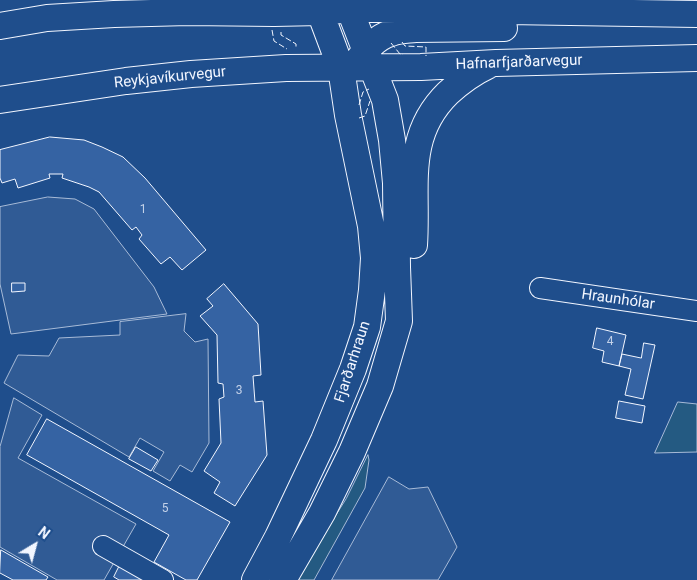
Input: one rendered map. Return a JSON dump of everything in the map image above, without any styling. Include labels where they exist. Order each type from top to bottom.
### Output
[{"type":"main road","points":[[188,12],[216,0]]},
{"type":"main road","points":[[568,0],[632,4],[695,14]]},
{"type":"main road","points":[[0,26],[47,18],[188,12],[274,13],[317,6],[348,5],[380,9],[695,14]]},
{"type":"main road","points":[[348,5],[358,63]]},
{"type":"main road","name":"Fjarðarhraun","points":[[283,580],[322,514],[352,452],[380,386],[399,321],[396,182],[392,140],[385,100],[317,6]]},
{"type":"main road","points":[[358,63],[376,42],[389,33],[402,30],[636,24],[695,14]]},
{"type":"main road","name":"Hafnarfjarðarvegur","points":[[358,63],[421,67],[496,63],[697,58]]},
{"type":"main road","name":"Fjarðarhraun","points":[[255,580],[278,537],[324,440],[353,369],[367,327],[374,258],[371,226],[346,101],[358,63]]},
{"type":"main road","name":"Reykjavíkurvegur","points":[[0,100],[126,81],[191,74],[358,63]]},
{"type":"main road","points":[[399,321],[411,277],[414,239],[415,169],[420,136],[440,101],[466,78],[480,69],[496,63]]},
{"type":"street","name":"Hraunhólar","points":[[540,288],[697,311]]},
{"type":"street","points":[[103,546],[163,580]]},
{"type":"shaded area","points":[[48,197],[75,199],[94,209],[154,287],[167,314],[11,334],[0,284],[0,207]]},
{"type":"shaded area","points":[[186,314],[184,331],[195,342],[208,339],[209,443],[192,472],[180,465],[170,481],[153,471],[164,452],[140,438],[129,457],[4,383],[18,355],[49,356],[59,338],[120,335],[120,322]]},
{"type":"shaded area","points":[[14,398],[42,415],[18,458],[136,524],[104,580],[57,580],[0,547],[0,447]]},
{"type":"shaded area","points":[[678,402],[697,404],[697,452],[655,453]]},
{"type":"shaded area","points":[[368,455],[365,488],[314,580],[295,580],[346,499]]},
{"type":"shaded area","points":[[389,477],[409,489],[428,487],[457,547],[438,580],[332,580]]},
{"type":"building","points":[[50,137],[84,140],[123,157],[145,178],[206,250],[182,270],[170,257],[161,264],[139,239],[142,235],[136,227],[132,230],[99,192],[62,178],[63,174],[49,174],[50,178],[18,188],[15,179],[2,183],[0,178],[0,150]]},
{"type":"building","points":[[12,283],[25,283],[25,291],[12,292]]},
{"type":"building","points":[[224,284],[258,324],[261,375],[253,376],[255,402],[263,401],[267,455],[235,506],[214,493],[220,482],[204,471],[221,443],[219,399],[224,397],[223,384],[218,383],[217,335],[200,316],[213,306],[207,299]]},
{"type":"building","points":[[597,328],[626,335],[619,366],[602,362],[604,351],[593,348]]},
{"type":"building","points":[[644,343],[655,345],[643,399],[625,395],[631,369],[619,366],[622,354],[641,358]]},
{"type":"building","points":[[619,401],[645,406],[642,423],[616,418]]},
{"type":"building","points":[[47,419],[230,522],[197,580],[186,580],[154,562],[169,535],[27,455]]},
{"type":"building","points":[[136,447],[158,460],[151,471],[129,459]]},
{"type":"building","points":[[1,550],[48,577],[46,580],[13,580],[0,573]]},
{"type":"building","points":[[121,563],[151,580],[119,580],[114,577]]},
{"type":"fence","points":[[272,30],[274,41],[287,49]]},
{"type":"fence","points":[[281,32],[281,35],[296,44],[296,48]]},
{"type":"fence","points":[[402,42],[405,46],[426,47],[426,56]]},
{"type":"fence","points":[[391,43],[400,54],[403,54]]},
{"type":"fence","points":[[359,105],[363,92],[369,89]]},
{"type":"fence","points":[[359,118],[365,116],[370,101]]}]
